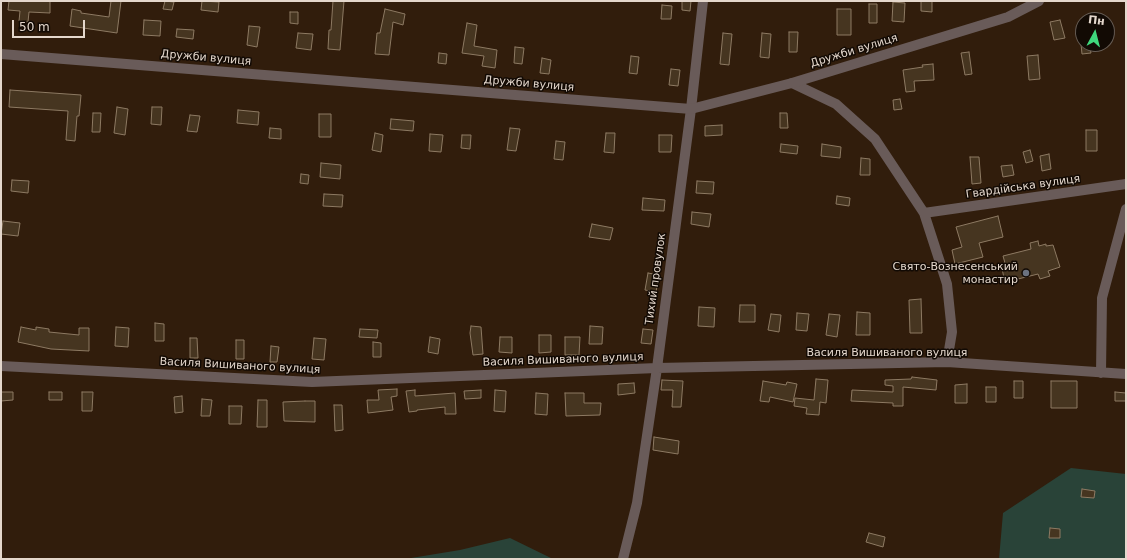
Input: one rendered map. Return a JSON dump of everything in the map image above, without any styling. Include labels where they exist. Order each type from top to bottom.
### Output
[{"type":"street","name":"Тихий провулок","points":[[623,559],[637,503],[657,368],[691,109],[703,1]]},
{"type":"street","name":"Дружби вулиця","points":[[1,54],[691,109],[792,83],[1008,17],[1039,1]]},
{"type":"street","points":[[792,83],[836,104],[875,139],[924,213],[947,284],[952,332],[947,362]]},
{"type":"street","name":"Гвардійська вулиця","points":[[924,213],[1126,184]]},
{"type":"street","points":[[1101,373],[1102,298],[1126,209]]},
{"type":"street","name":"Василя Вишиваного вулиця","points":[[1,366],[312,382],[657,368],[947,362],[1126,374]]},
{"type":"green space","points":[[1071,468],[1126,474],[1126,559],[999,559],[1003,513]]},
{"type":"green space","points":[[510,538],[553,559],[405,559],[460,550]]},
{"type":"building","points":[[9,1],[50,1],[50,13],[29,12],[28,22],[19,21],[20,11],[8,10]]},
{"type":"building","points":[[111,1],[121,1],[117,33],[70,26],[72,9],[81,11],[81,13],[109,17]]},
{"type":"building","points":[[165,1],[174,2],[172,10],[163,9]]},
{"type":"building","points":[[202,1],[219,2],[218,12],[201,10]]},
{"type":"building","points":[[333,1],[344,1],[340,50],[328,49]]},
{"type":"building","points":[[682,1],[691,1],[690,11],[682,10]]},
{"type":"building","points":[[921,1],[932,1],[932,12],[921,11]]},
{"type":"building","points":[[893,2],[905,3],[904,22],[892,21]]},
{"type":"building","points":[[869,4],[877,4],[877,23],[869,23]]},
{"type":"building","points":[[662,5],[672,6],[671,19],[661,19]]},
{"type":"building","points":[[385,9],[405,14],[403,25],[393,22],[389,55],[375,54],[377,33],[380,33]]},
{"type":"building","points":[[837,9],[851,9],[851,35],[837,35]]},
{"type":"building","points":[[290,12],[298,12],[298,24],[290,23]]},
{"type":"building","points":[[144,20],[161,21],[160,36],[143,35]]},
{"type":"building","points":[[1060,20],[1065,38],[1054,40],[1050,22]]},
{"type":"building","points":[[467,23],[477,25],[474,46],[497,50],[495,68],[482,66],[484,56],[462,53]]},
{"type":"building","points":[[249,26],[260,27],[257,47],[247,45]]},
{"type":"building","points":[[177,29],[194,30],[193,39],[176,37]]},
{"type":"building","points":[[789,32],[798,32],[797,52],[789,52]]},
{"type":"building","points":[[298,33],[313,34],[311,50],[296,48]]},
{"type":"building","points":[[723,33],[732,34],[729,65],[720,64]]},
{"type":"building","points":[[762,33],[771,34],[769,58],[760,57]]},
{"type":"building","points":[[515,47],[524,48],[522,64],[514,63]]},
{"type":"building","points":[[969,52],[972,74],[965,75],[961,53]]},
{"type":"building","points":[[1082,52],[1091,53],[1082,54]]},
{"type":"building","points":[[439,53],[447,54],[446,64],[438,63]]},
{"type":"building","points":[[1038,55],[1040,79],[1029,80],[1027,56]]},
{"type":"building","points":[[631,56],[639,57],[637,74],[629,73]]},
{"type":"building","points":[[542,58],[551,60],[549,74],[540,73]]},
{"type":"building","points":[[933,64],[934,80],[914,81],[915,91],[906,92],[903,70]]},
{"type":"building","points":[[671,69],[680,70],[678,86],[669,85]]},
{"type":"building","points":[[10,90],[81,95],[79,116],[77,116],[75,141],[66,140],[68,111],[9,107]]},
{"type":"building","points":[[900,99],[902,109],[894,110],[893,100]]},
{"type":"building","points":[[117,107],[128,109],[125,135],[114,133]]},
{"type":"building","points":[[152,107],[162,107],[161,125],[151,124]]},
{"type":"building","points":[[238,110],[259,112],[258,125],[237,123]]},
{"type":"building","points":[[93,113],[101,113],[100,132],[92,132]]},
{"type":"building","points":[[780,113],[787,113],[788,128],[780,128]]},
{"type":"building","points":[[319,114],[331,114],[331,137],[319,137]]},
{"type":"building","points":[[190,115],[200,116],[197,132],[187,131]]},
{"type":"building","points":[[391,119],[414,121],[413,131],[390,129]]},
{"type":"building","points":[[722,125],[722,135],[705,136],[705,126]]},
{"type":"building","points":[[270,128],[281,129],[281,139],[269,138]]},
{"type":"building","points":[[510,128],[520,129],[516,151],[507,150]]},
{"type":"building","points":[[1086,130],[1097,130],[1097,151],[1086,151]]},
{"type":"building","points":[[375,133],[383,135],[381,152],[372,150]]},
{"type":"building","points":[[606,133],[615,133],[614,153],[604,152]]},
{"type":"building","points":[[430,134],[443,135],[441,152],[429,151]]},
{"type":"building","points":[[462,135],[471,135],[470,149],[461,148]]},
{"type":"building","points":[[659,135],[672,135],[671,152],[659,152]]},
{"type":"building","points":[[556,141],[565,142],[563,160],[554,159]]},
{"type":"building","points":[[781,144],[798,146],[797,154],[780,152]]},
{"type":"building","points":[[822,144],[841,147],[840,158],[821,156]]},
{"type":"building","points":[[1030,150],[1033,161],[1026,163],[1023,152]]},
{"type":"building","points":[[1049,154],[1051,169],[1042,171],[1040,156]]},
{"type":"building","points":[[970,157],[979,157],[981,183],[972,184]]},
{"type":"building","points":[[861,158],[870,159],[870,175],[860,175]]},
{"type":"building","points":[[321,163],[341,165],[340,179],[320,177]]},
{"type":"building","points":[[1012,165],[1014,175],[1003,177],[1001,166]]},
{"type":"building","points":[[301,174],[309,175],[308,184],[300,183]]},
{"type":"building","points":[[12,180],[29,181],[28,193],[11,191]]},
{"type":"building","points":[[697,181],[714,182],[713,194],[696,193]]},
{"type":"building","points":[[324,194],[343,195],[342,207],[323,206]]},
{"type":"building","points":[[837,196],[850,198],[849,206],[836,204]]},
{"type":"building","points":[[643,198],[665,200],[664,211],[642,210]]},
{"type":"building","points":[[692,212],[711,214],[709,227],[691,224]]},
{"type":"building","points":[[998,216],[1003,237],[979,243],[983,257],[955,264],[952,250],[962,247],[956,227]]},
{"type":"building","points":[[3,221],[20,223],[18,236],[1,234]]},
{"type":"building","points":[[592,224],[613,228],[610,240],[589,237]]},
{"type":"building","points":[[1038,241],[1039,246],[1046,244],[1046,246],[1053,245],[1060,267],[1048,271],[1050,276],[1040,279],[1038,274],[1010,281],[1009,277],[1004,278],[1001,264],[1005,263],[1003,256],[1031,249],[1030,243]]},
{"type":"building","points":[[648,273],[659,275],[656,292],[645,290]]},
{"type":"building","points":[[921,299],[922,333],[910,333],[909,300]]},
{"type":"building","points":[[740,305],[755,305],[755,322],[739,322]]},
{"type":"building","points":[[699,307],[715,308],[714,327],[698,326]]},
{"type":"building","points":[[857,312],[870,313],[870,335],[856,335]]},
{"type":"building","points":[[797,313],[809,314],[807,331],[796,330]]},
{"type":"building","points":[[771,314],[781,315],[779,332],[768,330]]},
{"type":"building","points":[[829,314],[840,315],[837,337],[826,335]]},
{"type":"building","points":[[155,323],[164,324],[164,341],[155,341]]},
{"type":"building","points":[[471,326],[481,327],[483,354],[473,355],[470,333]]},
{"type":"building","points":[[590,326],[603,327],[602,344],[589,344]]},
{"type":"building","points":[[21,327],[36,330],[36,327],[49,329],[49,332],[79,335],[79,328],[89,328],[89,351],[51,349],[18,342]]},
{"type":"building","points":[[116,327],[129,328],[128,347],[115,346]]},
{"type":"building","points":[[360,329],[378,330],[377,338],[359,337]]},
{"type":"building","points":[[643,329],[653,330],[651,344],[641,343]]},
{"type":"building","points":[[539,335],[551,335],[551,352],[539,353]]},
{"type":"building","points":[[430,337],[440,339],[438,354],[428,352]]},
{"type":"building","points":[[500,337],[512,337],[512,353],[499,352]]},
{"type":"building","points":[[565,337],[580,337],[579,355],[565,355]]},
{"type":"building","points":[[190,338],[197,338],[198,358],[190,358]]},
{"type":"building","points":[[314,338],[326,339],[324,360],[312,359]]},
{"type":"building","points":[[236,340],[244,340],[244,359],[236,359]]},
{"type":"building","points":[[373,342],[381,343],[381,357],[373,357]]},
{"type":"building","points":[[271,346],[279,347],[277,362],[270,362]]},
{"type":"building","points":[[912,377],[937,380],[936,390],[903,387],[903,406],[893,406],[893,403],[851,401],[852,390],[893,392],[893,386],[885,385],[885,380],[911,379]]},
{"type":"building","points":[[816,379],[828,380],[826,403],[820,402],[819,415],[806,414],[807,408],[794,406],[795,398],[814,400]]},
{"type":"building","points":[[662,380],[683,381],[681,407],[672,407],[673,390],[661,390]]},
{"type":"building","points":[[763,381],[786,385],[787,382],[797,384],[793,402],[770,397],[769,402],[760,401]]},
{"type":"building","points":[[1014,381],[1023,381],[1023,398],[1014,398]]},
{"type":"building","points":[[1051,381],[1077,381],[1077,408],[1051,408]]},
{"type":"building","points":[[634,383],[635,393],[618,395],[618,384]]},
{"type":"building","points":[[967,384],[967,403],[955,403],[955,385]]},
{"type":"building","points":[[986,387],[996,387],[996,402],[986,402]]},
{"type":"building","points":[[397,389],[397,396],[391,397],[393,410],[368,413],[367,400],[379,400],[378,390]]},
{"type":"building","points":[[415,390],[415,396],[455,393],[456,414],[445,414],[445,407],[409,412],[406,391]]},
{"type":"building","points":[[481,390],[481,398],[465,399],[464,391]]},
{"type":"building","points":[[495,390],[506,391],[505,412],[494,411]]},
{"type":"building","points":[[1,392],[13,392],[13,400],[1,401]]},
{"type":"building","points":[[49,392],[62,392],[62,400],[49,400]]},
{"type":"building","points":[[82,392],[93,392],[92,411],[82,411]]},
{"type":"building","points":[[1115,392],[1126,393],[1126,401],[1115,401]]},
{"type":"building","points":[[536,393],[548,394],[547,415],[535,414]]},
{"type":"building","points":[[565,393],[584,393],[584,403],[601,403],[600,415],[566,416]]},
{"type":"building","points":[[182,396],[183,412],[175,413],[174,397]]},
{"type":"building","points":[[202,399],[212,400],[210,416],[201,416]]},
{"type":"building","points":[[258,400],[267,400],[267,427],[257,427]]},
{"type":"building","points":[[315,401],[315,422],[284,421],[283,402]]},
{"type":"building","points":[[334,405],[342,405],[343,430],[335,431]]},
{"type":"building","points":[[229,406],[242,406],[241,424],[229,424]]},
{"type":"building","points":[[654,437],[679,441],[678,454],[653,450]]},
{"type":"building","points":[[1082,489],[1095,491],[1094,498],[1081,497]]},
{"type":"building","points":[[1050,528],[1060,529],[1060,538],[1049,538]]},
{"type":"building","points":[[869,533],[885,537],[883,547],[866,542]]},
{"type":"place","name":"Cвято-Вознесенський монастир","points":[[1026,273]]}]
